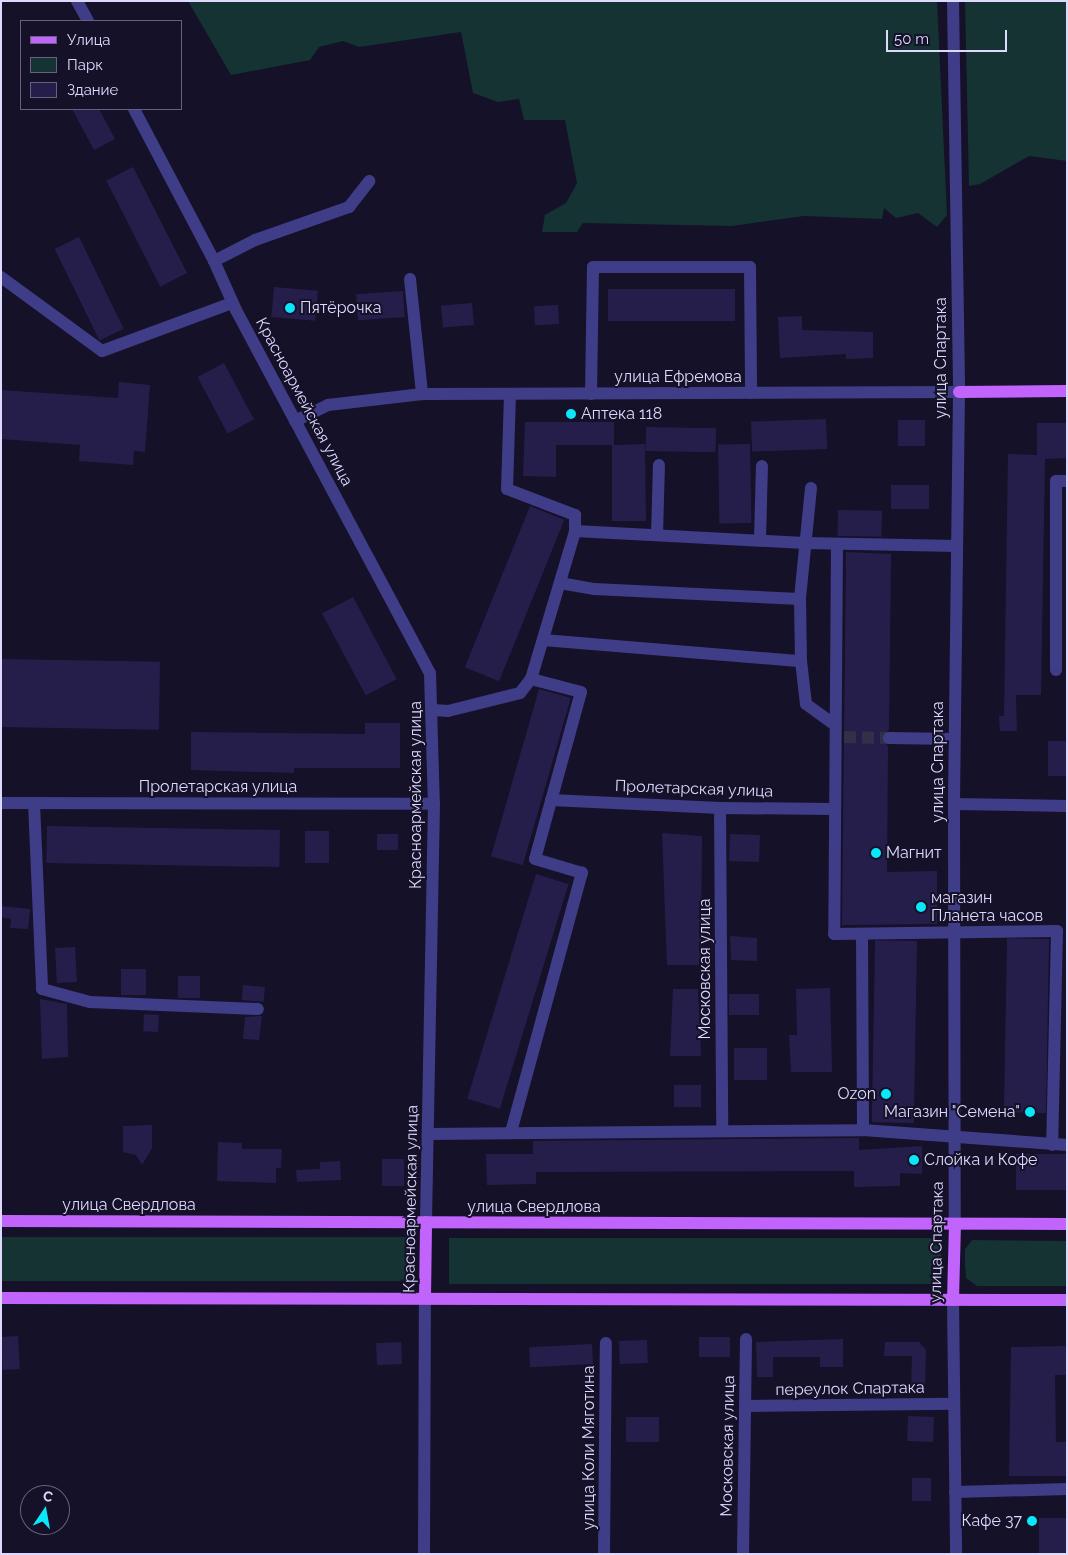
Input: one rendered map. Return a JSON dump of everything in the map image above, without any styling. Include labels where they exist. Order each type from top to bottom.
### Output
[{"type":"main road","name":"улица Ефремова","points":[[958,392],[1067,391]]},
{"type":"main road","name":"улица Свердлова","points":[[1,1221],[1067,1224]]},
{"type":"main road","name":"Красноармейская улица","points":[[425,1298],[426,1222]]},
{"type":"main road","name":"улица Спартака","points":[[953,1300],[955,1224]]},
{"type":"main road","points":[[1,1298],[1067,1300]]},
{"type":"street","points":[[77,1],[87,20]]},
{"type":"street","name":"улица Спартака","points":[[953,1],[958,392],[954,739],[955,1224]]},
{"type":"street","name":"Красноармейская улица","points":[[135,110],[214,261],[232,303],[294,421],[420,649],[430,673],[433,710],[434,804],[426,1222]]},
{"type":"street","points":[[214,261],[255,240],[349,206],[368,181]]},
{"type":"street","points":[[591,394],[593,267],[750,267],[752,393]]},
{"type":"street","points":[[1,277],[102,351],[232,303]]},
{"type":"street","points":[[410,279],[422,394]]},
{"type":"street","name":"улица Ефремова","points":[[294,421],[328,405],[422,394],[958,392]]},
{"type":"street","points":[[433,710],[448,711],[520,693],[531,679],[575,531],[575,515],[507,489],[510,394]]},
{"type":"street","points":[[657,536],[659,466]]},
{"type":"street","points":[[760,540],[762,466]]},
{"type":"street","points":[[1056,670],[1056,481],[1067,481]]},
{"type":"street","points":[[811,488],[800,599],[801,661],[806,704],[838,733]]},
{"type":"street","points":[[575,531],[805,543],[957,546]]},
{"type":"street","points":[[837,544],[838,733],[834,808],[834,934],[1057,931],[1052,1145]]},
{"type":"street","points":[[560,582],[594,589],[800,599]]},
{"type":"street","points":[[543,640],[801,661]]},
{"type":"street","points":[[511,1132],[582,873],[535,859],[581,692],[531,679]]},
{"type":"street","points":[[888,738],[954,739]]},
{"type":"street","name":"Пролетарская улица","points":[[552,800],[720,808],[834,808]]},
{"type":"street","name":"Пролетарская улица","points":[[1,803],[434,804]]},
{"type":"street","points":[[34,803],[42,989],[90,1002],[258,1009]]},
{"type":"street","points":[[954,804],[1067,806]]},
{"type":"street","name":"Московская улица","points":[[720,808],[722,1130]]},
{"type":"street","points":[[862,934],[863,1130]]},
{"type":"street","points":[[428,1134],[863,1130],[954,1139],[1067,1145]]},
{"type":"street","name":"Красноармейская улица","points":[[424,1554],[425,1298]]},
{"type":"street","name":"улица Спартака","points":[[953,1300],[956,1554]]},
{"type":"street","name":"Московская улица","points":[[743,1554],[746,1339]]},
{"type":"street","name":"улица Коли Мяготина","points":[[604,1554],[606,1343]]},
{"type":"street","name":"переулок Спартака","points":[[746,1406],[954,1404]]},
{"type":"street","points":[[955,1492],[1067,1489]]},
{"type":"green space","points":[[188,1],[937,1],[947,215],[937,227],[918,213],[896,218],[884,208],[882,219],[804,216],[732,226],[583,223],[577,232],[542,232],[545,215],[566,203],[577,183],[565,120],[524,120],[519,99],[498,102],[473,93],[461,32],[359,47],[343,41],[319,47],[310,60],[231,75]]},
{"type":"green space","points":[[965,1],[1067,1],[1067,161],[1029,156],[980,184],[969,186]]},
{"type":"green space","points":[[1,1237],[413,1237],[413,1281],[1,1281]]},
{"type":"green space","points":[[449,1238],[934,1238],[941,1251],[941,1269],[936,1284],[449,1284]]},
{"type":"green space","points":[[972,1240],[1067,1241],[1067,1286],[977,1286],[966,1278],[965,1249]]},
{"type":"building","points":[[73,110],[100,110],[115,139],[94,150]]},
{"type":"building","points":[[133,167],[187,273],[160,287],[106,181]]},
{"type":"building","points":[[79,237],[124,329],[99,341],[55,249]]},
{"type":"building","points":[[274,287],[318,291],[315,321],[271,317]]},
{"type":"building","points":[[608,289],[735,289],[735,321],[608,321]]},
{"type":"building","points":[[403,291],[405,317],[358,320],[356,294]]},
{"type":"building","points":[[472,303],[474,325],[443,328],[441,306]]},
{"type":"building","points":[[558,305],[559,324],[535,325],[534,306]]},
{"type":"building","points":[[802,316],[802,330],[873,332],[873,358],[846,359],[846,354],[780,358],[778,317]]},
{"type":"building","points":[[224,363],[254,420],[228,434],[198,377]]},
{"type":"building","points":[[119,382],[150,385],[145,452],[134,451],[133,465],[79,461],[80,445],[1,439],[1,390],[118,398]]},
{"type":"building","points":[[826,419],[827,449],[752,452],[751,422]]},
{"type":"building","points":[[898,420],[925,420],[925,446],[898,446]]},
{"type":"building","points":[[525,422],[614,422],[614,445],[645,444],[646,521],[612,521],[612,445],[556,445],[556,477],[523,476]]},
{"type":"building","points":[[1037,423],[1067,423],[1067,458],[1045,459],[1041,695],[1016,695],[1017,731],[1000,731],[999,716],[1004,716],[1008,454],[1037,455]]},
{"type":"building","points":[[646,427],[716,428],[716,452],[646,451]]},
{"type":"building","points":[[750,444],[751,523],[719,524],[718,445]]},
{"type":"building","points":[[891,485],[929,485],[929,509],[891,509]]},
{"type":"building","points":[[530,506],[564,520],[499,681],[465,667]]},
{"type":"building","points":[[838,510],[882,511],[882,537],[838,536]]},
{"type":"building","points":[[846,552],[891,554],[889,730],[881,738],[888,746],[887,872],[937,871],[937,924],[842,925]]},
{"type":"building","points":[[353,597],[397,679],[366,696],[322,613]]},
{"type":"building","points":[[1,659],[160,662],[159,730],[1,727]]},
{"type":"building","points":[[539,689],[571,698],[523,865],[491,856]]},
{"type":"building","points":[[365,723],[400,723],[400,768],[294,768],[294,773],[191,770],[191,732],[365,734]]},
{"type":"building","points":[[1048,741],[1067,741],[1067,776],[1048,776]]},
{"type":"building","points":[[47,826],[280,830],[279,867],[46,863]]},
{"type":"building","points":[[305,831],[329,831],[329,863],[305,863]]},
{"type":"building","points":[[662,833],[702,836],[701,965],[667,965]]},
{"type":"building","points":[[377,834],[398,834],[398,850],[377,850]]},
{"type":"building","points":[[730,834],[760,835],[759,862],[729,861]]},
{"type":"building","points":[[536,874],[569,884],[500,1109],[467,1099]]},
{"type":"building","points":[[1,906],[30,909],[28,929],[10,928],[11,919],[1,917]]},
{"type":"building","points":[[730,936],[757,938],[757,961],[731,960]]},
{"type":"building","points":[[1007,938],[1049,939],[1046,1113],[1004,1112]]},
{"type":"building","points":[[875,940],[917,941],[914,1123],[872,1122]]},
{"type":"building","points":[[75,947],[77,982],[57,983],[55,948]]},
{"type":"building","points":[[121,969],[146,969],[146,995],[121,995]]},
{"type":"building","points":[[178,976],[200,976],[200,998],[178,998]]},
{"type":"building","points":[[243,985],[265,987],[264,1002],[242,1000]]},
{"type":"building","points":[[830,988],[832,1072],[791,1072],[789,1035],[797,1035],[796,989]]},
{"type":"building","points":[[673,989],[698,989],[701,1056],[670,1056]]},
{"type":"building","points":[[729,994],[759,994],[759,1015],[729,1015]]},
{"type":"building","points":[[40,999],[67,1004],[68,1057],[42,1059]]},
{"type":"building","points":[[144,1014],[159,1015],[158,1032],[143,1031]]},
{"type":"building","points":[[262,1016],[259,1040],[243,1039],[245,1017]]},
{"type":"building","points":[[734,1048],[767,1048],[767,1080],[734,1080]]},
{"type":"building","points":[[674,1085],[701,1085],[701,1107],[674,1107]]},
{"type":"building","points":[[152,1125],[152,1148],[142,1165],[136,1155],[123,1152],[123,1126]]},
{"type":"building","points":[[859,1138],[859,1150],[922,1146],[922,1174],[900,1173],[900,1186],[854,1187],[854,1171],[536,1172],[536,1184],[487,1185],[486,1154],[533,1154],[533,1141]]},
{"type":"building","points":[[218,1142],[242,1143],[242,1149],[282,1149],[281,1168],[276,1168],[276,1183],[217,1181]]},
{"type":"building","points":[[1016,1154],[1067,1154],[1067,1190],[1016,1190]]},
{"type":"building","points":[[382,1159],[404,1159],[404,1186],[382,1186]]},
{"type":"building","points":[[340,1161],[341,1180],[297,1182],[296,1170],[320,1169],[320,1162]]},
{"type":"building","points":[[18,1336],[20,1369],[3,1370],[1,1337]]},
{"type":"building","points":[[699,1337],[730,1337],[730,1357],[699,1357]]},
{"type":"building","points":[[843,1339],[843,1367],[820,1367],[820,1357],[773,1357],[773,1377],[757,1377],[756,1342]]},
{"type":"building","points":[[647,1340],[648,1363],[620,1364],[619,1341]]},
{"type":"building","points":[[401,1342],[402,1364],[377,1365],[376,1343]]},
{"type":"building","points":[[885,1342],[919,1342],[926,1350],[925,1390],[911,1390],[912,1356],[884,1356]]},
{"type":"building","points":[[592,1344],[593,1364],[530,1367],[529,1347]]},
{"type":"building","points":[[1067,1346],[1067,1375],[1055,1375],[1056,1442],[1067,1442],[1067,1476],[1009,1476],[1011,1347]]},
{"type":"building","points":[[908,1416],[934,1417],[933,1442],[907,1441]]},
{"type":"building","points":[[626,1417],[659,1417],[659,1442],[626,1442]]},
{"type":"building","points":[[912,1478],[931,1478],[931,1501],[912,1501]]},
{"type":"building","points":[[1039,1518],[1067,1518],[1067,1554],[1039,1554]]},
{"type":"tunnel","points":[[844,737],[889,738]]},
{"type":"place","name":"Пятёрочка","points":[[290,308]]},
{"type":"place","name":"Аптека 118","points":[[571,414]]},
{"type":"place","name":"Магнит","points":[[876,853]]},
{"type":"place","name":"магазин Планета часов","points":[[921,907]]},
{"type":"place","name":"Ozon","points":[[886,1094]]},
{"type":"place","name":"Магазин \"Семена\"","points":[[1030,1112]]},
{"type":"place","name":"Слойка и Кофе","points":[[914,1160]]},
{"type":"place","name":"Кафе 37","points":[[1032,1521]]}]
